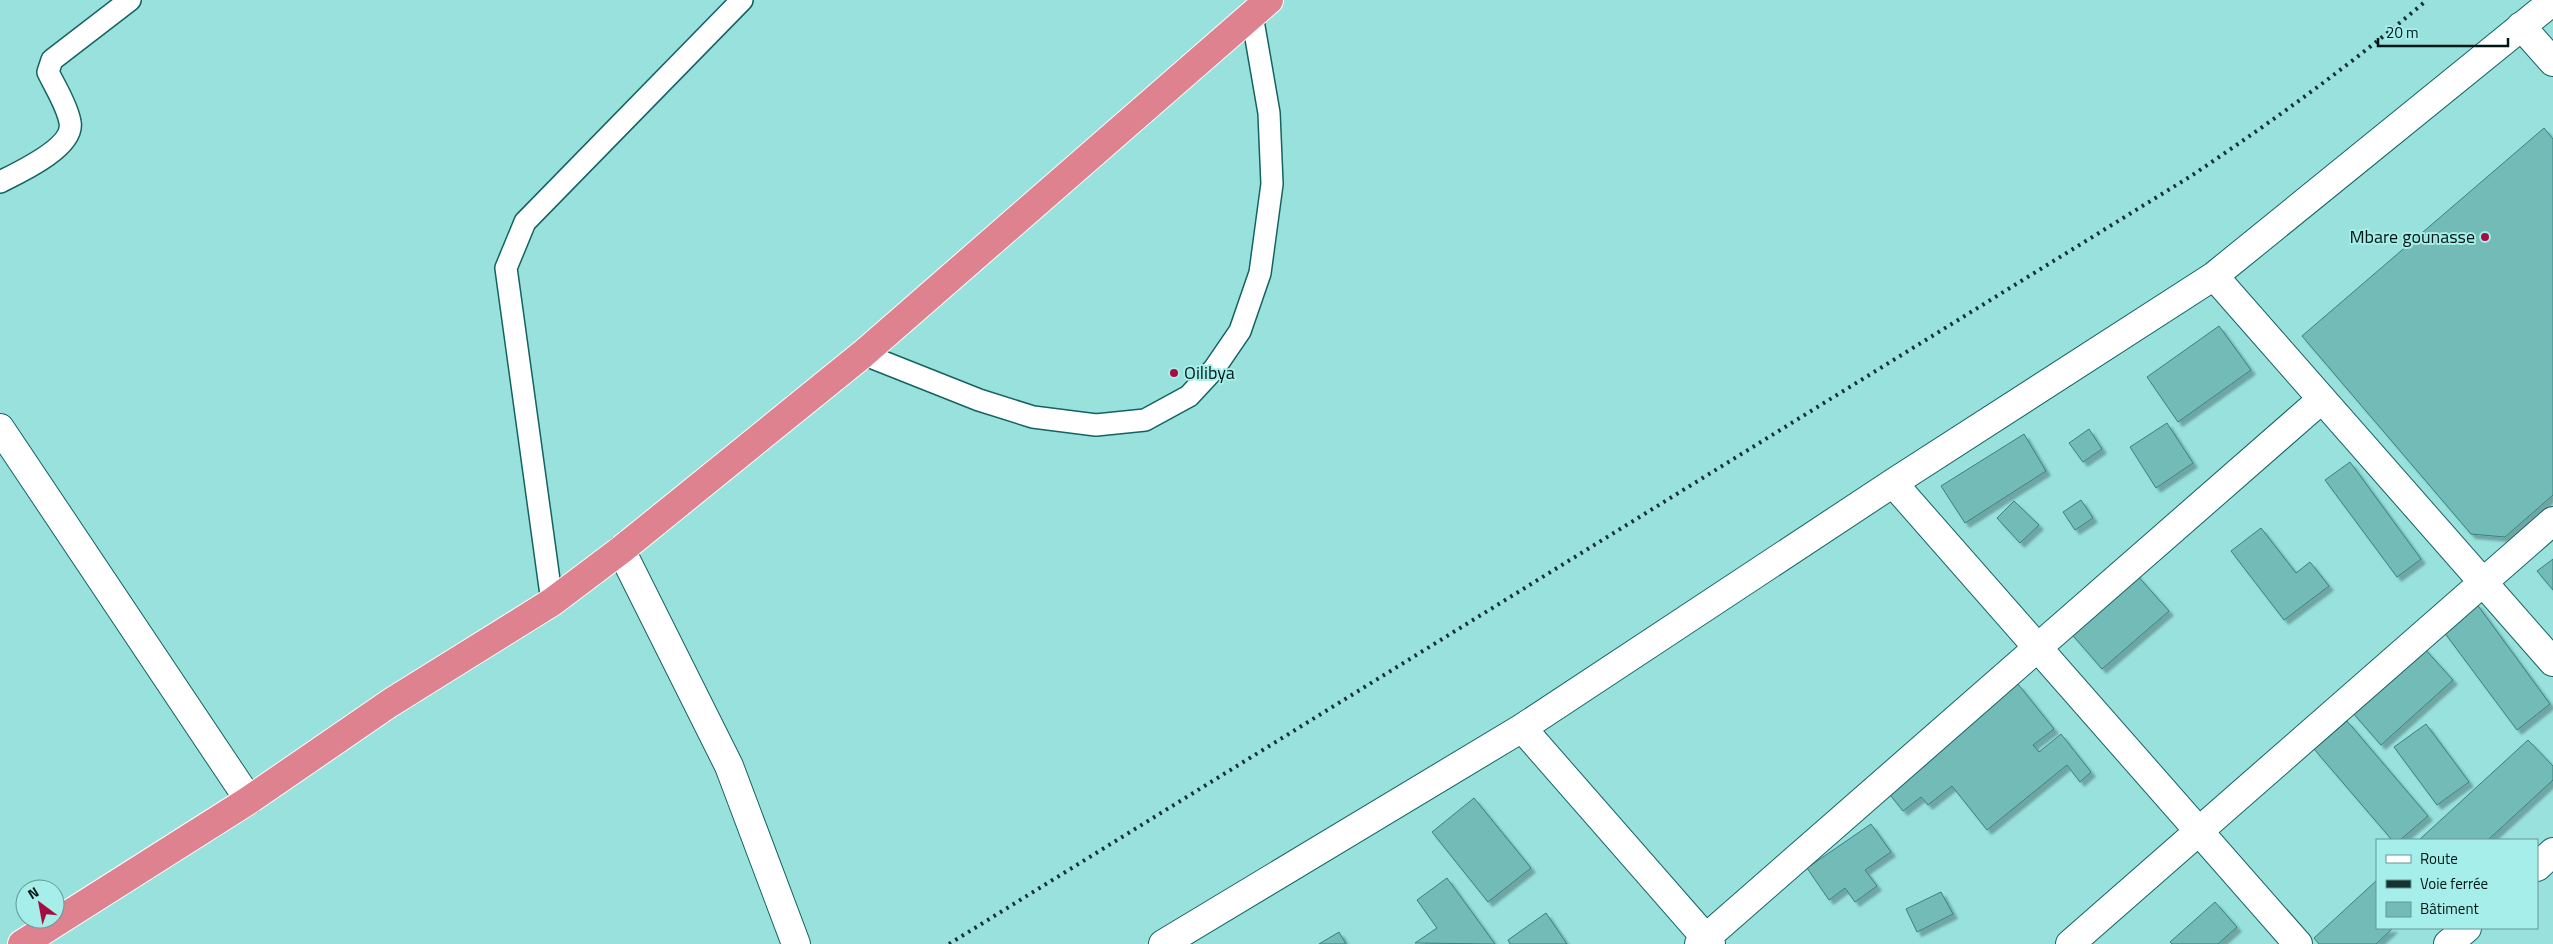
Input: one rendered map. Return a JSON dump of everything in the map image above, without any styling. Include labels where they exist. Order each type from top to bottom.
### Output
[{"type":"highway","points":[[22,944],[249,800],[390,703],[552,602],[621,550],[863,354],[1261,8]]},
{"type":"street","points":[[1163,944],[1522,728],[1893,483],[2214,276],[2553,1]]},
{"type":"street","points":[[2521,26],[2553,62]]},
{"type":"street","points":[[2214,276],[2553,662]]},
{"type":"street","points":[[1522,728],[1705,942],[2322,399]]},
{"type":"street","points":[[0,428],[249,800]]},
{"type":"street","points":[[1893,483],[2298,944]]},
{"type":"street","points":[[2070,944],[2553,521]]},
{"type":"street","points":[[621,550],[729,766],[796,944]]},
{"type":"street","points":[[2538,866],[2553,852]]},
{"type":"street","points":[[2448,944],[2466,929]]},
{"type":"lane","points":[[0,182],[44,158],[68,135],[71,123],[48,72],[52,60],[130,0]]},
{"type":"lane","points":[[552,602],[506,268],[524,222],[742,0]]},
{"type":"lane","points":[[863,354],[979,400],[1033,417],[1087,424],[1145,420],[1189,396],[1214,369],[1240,331],[1260,273],[1272,184],[1261,8]]},
{"type":"building","name":"Mbare gounasse","points":[[2544,128],[2553,139],[2553,495],[2505,537],[2471,534],[2302,336]]},
{"type":"building","points":[[2219,326],[2251,370],[2178,422],[2147,377]]},
{"type":"building","points":[[2167,423],[2193,463],[2156,488],[2130,447]]},
{"type":"building","points":[[2089,429],[2102,449],[2083,462],[2069,443]]},
{"type":"building","points":[[2024,434],[2046,471],[1965,523],[1941,486]]},
{"type":"building","points":[[2350,462],[2421,559],[2397,577],[2325,480]]},
{"type":"building","points":[[2081,500],[2093,518],[2075,530],[2063,512]]},
{"type":"building","points":[[2014,501],[2039,525],[2020,543],[1997,518]]},
{"type":"building","points":[[2261,528],[2296,573],[2310,562],[2329,586],[2284,620],[2231,551]]},
{"type":"building","points":[[2553,559],[2553,590],[2537,571]]},
{"type":"building","points":[[2135,573],[2169,611],[2102,669],[2069,631]]},
{"type":"building","points":[[2476,603],[2550,704],[2517,730],[2441,628]]},
{"type":"building","points":[[2423,647],[2453,680],[2381,745],[2352,712]]},
{"type":"building","points":[[2018,684],[2054,729],[2033,745],[2039,752],[2061,734],[2091,772],[2080,782],[2067,765],[1987,830],[1952,786],[1928,805],[1921,797],[1903,811],[1887,791]]},
{"type":"building","points":[[2347,721],[2428,816],[2401,839],[2391,839],[2314,749]]},
{"type":"building","points":[[2426,724],[2469,782],[2437,805],[2394,747]]},
{"type":"building","points":[[2528,740],[2553,766],[2553,780],[2489,839],[2420,839]]},
{"type":"building","points":[[1474,798],[1531,868],[1488,902],[1432,832]]},
{"type":"building","points":[[1871,824],[1891,852],[1865,870],[1877,886],[1855,902],[1845,888],[1829,900],[1807,868]]},
{"type":"building","points":[[1447,878],[1495,944],[1415,943],[1437,928],[1417,900]]},
{"type":"building","points":[[2376,881],[2376,929],[2392,929],[2376,944],[2319,944],[2314,938]]},
{"type":"building","points":[[1941,892],[1953,914],[1917,932],[1906,909]]},
{"type":"building","points":[[2215,902],[2237,927],[2218,944],[2172,944],[2170,942]]},
{"type":"building","points":[[1546,913],[1567,944],[1510,944],[1508,940]]},
{"type":"building","points":[[1339,932],[1346,944],[1319,944]]},
{"type":"railway","points":[[949,944],[2191,176],[2312,91],[2427,0]]},
{"type":"place","name":"Mbare gounasse","points":[[2485,237]]},
{"type":"place","name":"Oilibya","points":[[1174,373]]}]
